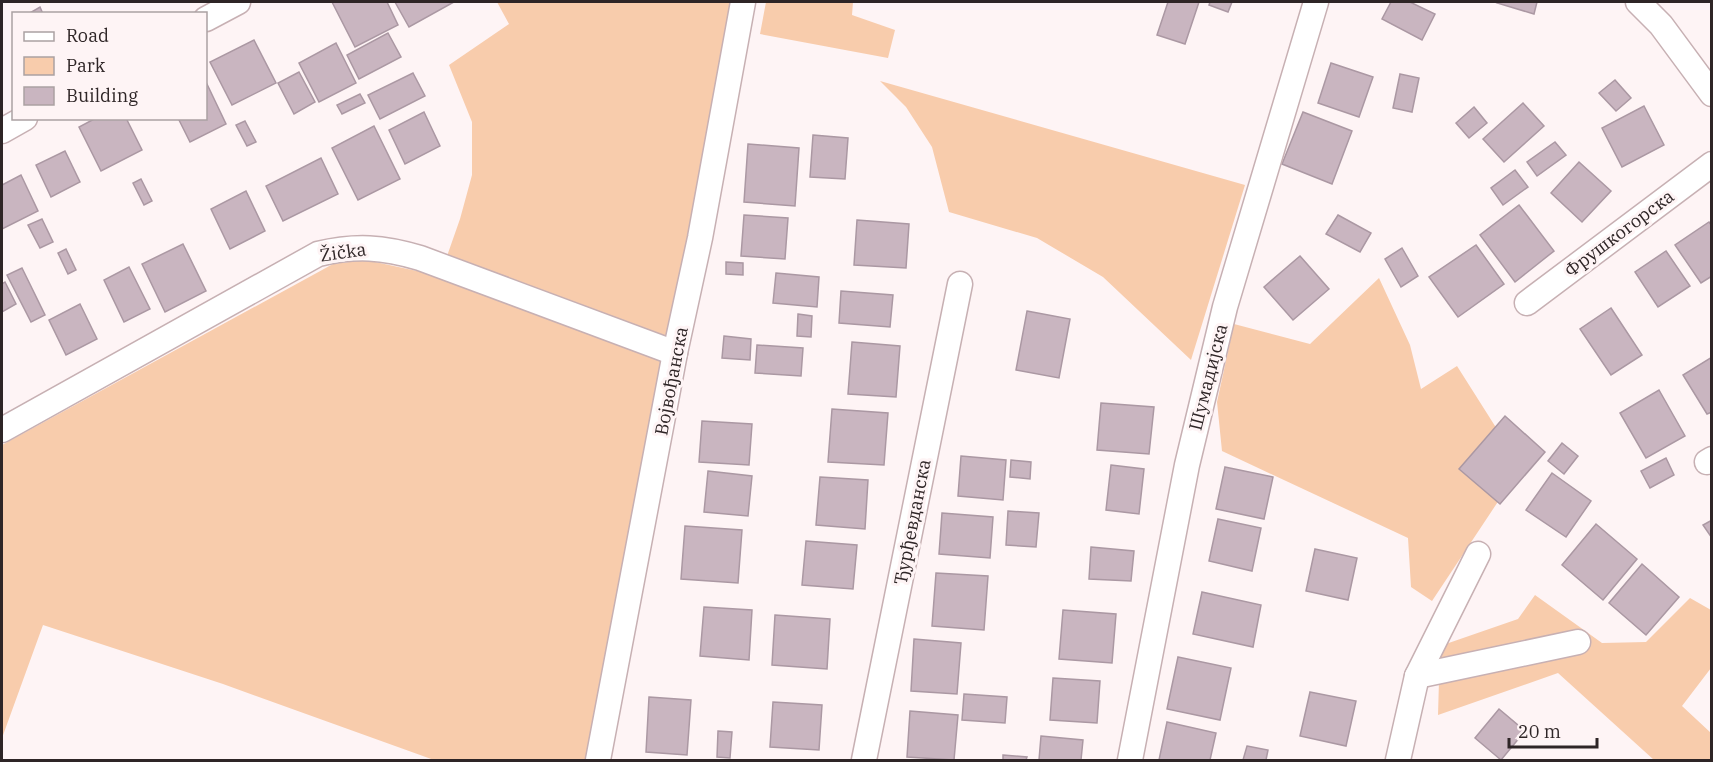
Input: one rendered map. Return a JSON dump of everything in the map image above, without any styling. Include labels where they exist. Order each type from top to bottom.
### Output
[{"type":"street","points":[[207,18],[238,2]]},
{"type":"street","name":"Војвођанска","points":[[598,760],[675,353],[700,238],[743,2]]},
{"type":"street","name":"Шумадијска","points":[[1130,760],[1187,465],[1225,307],[1316,2]]},
{"type":"street","points":[[1638,2],[1661,25],[1712,94]]},
{"type":"street","points":[[2,131],[21,120]]},
{"type":"street","name":"Фрушкогорска","points":[[1527,303],[1712,164]]},
{"type":"street","name":"Žička","points":[[2,430],[318,254],[338,249],[376,248],[420,258],[675,353]]},
{"type":"street","name":"Ђурђевданска","points":[[864,760],[960,284]]},
{"type":"street","points":[[1398,760],[1418,676],[1478,554]]},
{"type":"street","points":[[1418,676],[1578,642]]},
{"type":"green space","points":[[497,2],[733,2],[596,760],[434,760],[223,684],[43,625],[2,738],[2,445],[333,264],[366,260],[440,276],[460,219],[472,175],[472,122],[449,65],[509,24]]},
{"type":"green space","points":[[766,2],[853,2],[852,15],[895,30],[888,58],[760,34]]},
{"type":"green space","points":[[880,81],[1245,185],[1191,360],[1103,277],[1037,238],[949,212],[932,147],[906,107]]},
{"type":"green space","points":[[1379,278],[1410,345],[1421,389],[1457,366],[1521,467],[1432,601],[1411,587],[1408,538],[1222,451],[1217,402],[1234,324],[1310,344]]},
{"type":"green space","points":[[1535,595],[1602,643],[1646,642],[1690,598],[1711,610],[1711,668],[1682,706],[1711,733],[1711,760],[1654,760],[1558,673],[1438,715],[1440,646],[1518,619]]},
{"type":"building","points":[[332,2],[387,2],[398,25],[355,47]]},
{"type":"building","points":[[395,2],[454,2],[409,27]]},
{"type":"building","points":[[1168,2],[1199,2],[1185,44],[1157,35]]},
{"type":"building","points":[[1210,2],[1232,2],[1228,12],[1209,5]]},
{"type":"building","points":[[1391,2],[1410,2],[1435,14],[1422,40],[1382,19]]},
{"type":"building","points":[[1498,2],[1537,2],[1534,14]]},
{"type":"building","points":[[40,7],[42,12],[31,12]]},
{"type":"building","points":[[388,33],[401,57],[359,79],[347,55]]},
{"type":"building","points":[[254,40],[276,83],[232,105],[210,62]]},
{"type":"building","points":[[336,43],[356,83],[319,102],[299,63]]},
{"type":"building","points":[[1331,63],[1373,77],[1359,117],[1318,103]]},
{"type":"building","points":[[299,72],[315,102],[294,114],[278,83]]},
{"type":"building","points":[[413,73],[425,96],[380,119],[368,95]]},
{"type":"building","points":[[1400,74],[1419,78],[1412,112],[1393,108]]},
{"type":"building","points":[[1615,80],[1631,98],[1616,111],[1599,93]]},
{"type":"building","points":[[207,84],[226,124],[190,142],[179,120],[207,120]]},
{"type":"building","points":[[360,94],[365,103],[342,114],[337,105]]},
{"type":"building","points":[[1523,103],[1544,126],[1504,162],[1483,139]]},
{"type":"building","points":[[1644,106],[1664,145],[1622,167],[1602,128]]},
{"type":"building","points":[[1474,107],[1487,123],[1469,138],[1456,123]]},
{"type":"building","points":[[424,112],[440,146],[405,164],[389,130]]},
{"type":"building","points":[[1303,112],[1352,131],[1332,184],[1282,164]]},
{"type":"building","points":[[92,120],[127,120],[142,150],[101,171],[79,127]]},
{"type":"building","points":[[245,121],[256,142],[247,146],[236,125]]},
{"type":"building","points":[[374,126],[400,179],[358,200],[332,148]]},
{"type":"building","points":[[813,135],[848,138],[845,179],[810,177]]},
{"type":"building","points":[[1555,142],[1566,155],[1537,176],[1527,162]]},
{"type":"building","points":[[748,144],[799,148],[795,206],[744,202]]},
{"type":"building","points":[[65,151],[80,182],[51,197],[36,165]]},
{"type":"building","points":[[321,158],[338,194],[283,221],[266,186]]},
{"type":"building","points":[[1579,162],[1611,191],[1582,222],[1551,193]]},
{"type":"building","points":[[1515,170],[1528,187],[1503,205],[1491,188]]},
{"type":"building","points":[[21,175],[38,211],[2,229],[2,185]]},
{"type":"building","points":[[141,179],[152,201],[144,205],[133,183]]},
{"type":"building","points":[[246,191],[265,231],[230,249],[211,209]]},
{"type":"building","points":[[1519,205],[1554,251],[1515,282],[1480,235]]},
{"type":"building","points":[[744,215],[788,218],[785,259],[741,256]]},
{"type":"building","points":[[1338,215],[1371,233],[1360,252],[1326,234]]},
{"type":"building","points":[[42,219],[53,242],[40,248],[28,225]]},
{"type":"building","points":[[857,220],[909,224],[906,268],[854,265]]},
{"type":"building","points":[[1709,222],[1712,226],[1712,276],[1701,283],[1675,245]]},
{"type":"building","points":[[183,244],[206,291],[165,312],[142,264]]},
{"type":"building","points":[[1476,245],[1504,284],[1458,317],[1429,277]]},
{"type":"building","points":[[1402,248],[1418,276],[1401,287],[1385,259]]},
{"type":"building","points":[[66,249],[76,270],[68,274],[58,253]]},
{"type":"building","points":[[1666,251],[1690,286],[1658,307],[1635,272]]},
{"type":"building","points":[[1300,256],[1329,289],[1293,320],[1264,287]]},
{"type":"building","points":[[726,262],[743,263],[743,275],[726,274]]},
{"type":"building","points":[[129,267],[150,309],[124,322],[104,280]]},
{"type":"building","points":[[22,268],[45,315],[31,322],[7,275]]},
{"type":"building","points":[[776,273],[819,277],[817,307],[773,303]]},
{"type":"building","points":[[5,282],[16,304],[2,312],[2,284]]},
{"type":"building","points":[[841,291],[893,295],[890,327],[839,323]]},
{"type":"building","points":[[80,304],[97,339],[66,355],[49,320]]},
{"type":"building","points":[[1611,308],[1642,355],[1611,375],[1580,329]]},
{"type":"building","points":[[1027,311],[1070,319],[1059,378],[1016,370]]},
{"type":"building","points":[[798,314],[812,316],[811,337],[797,336]]},
{"type":"building","points":[[724,336],[751,339],[750,360],[722,358]]},
{"type":"building","points":[[852,342],[900,346],[896,397],[848,394]]},
{"type":"building","points":[[757,345],[803,348],[801,376],[755,373]]},
{"type":"building","points":[[1712,357],[1712,412],[1707,414],[1683,375]]},
{"type":"building","points":[[1659,390],[1685,436],[1646,458],[1620,413]]},
{"type":"building","points":[[1101,403],[1154,407],[1149,454],[1097,450]]},
{"type":"building","points":[[832,409],[888,413],[884,465],[828,462]]},
{"type":"building","points":[[1505,416],[1545,452],[1500,504],[1459,469]]},
{"type":"building","points":[[702,421],[752,424],[749,465],[699,462]]},
{"type":"building","points":[[1562,443],[1578,456],[1564,474],[1548,461]]},
{"type":"building","points":[[961,456],[1006,460],[1003,500],[958,496]]},
{"type":"building","points":[[1666,458],[1674,475],[1650,488],[1641,471]]},
{"type":"building","points":[[1011,460],[1031,462],[1030,479],[1010,477]]},
{"type":"building","points":[[1111,465],[1144,469],[1139,514],[1106,510]]},
{"type":"building","points":[[1225,467],[1273,477],[1264,519],[1216,509]]},
{"type":"building","points":[[708,471],[752,476],[748,516],[704,512]]},
{"type":"building","points":[[1552,473],[1591,501],[1566,537],[1526,510]]},
{"type":"building","points":[[820,477],[868,480],[865,529],[816,525]]},
{"type":"building","points":[[1008,511],[1039,513],[1036,547],[1006,545]]},
{"type":"building","points":[[942,513],[993,517],[990,558],[939,554]]},
{"type":"building","points":[[1218,519],[1261,528],[1252,571],[1209,561]]},
{"type":"building","points":[[1712,520],[1712,538],[1703,525]]},
{"type":"building","points":[[1596,524],[1637,559],[1603,600],[1562,565]]},
{"type":"building","points":[[685,526],[742,530],[738,583],[681,579]]},
{"type":"building","points":[[806,541],[857,545],[853,589],[802,585]]},
{"type":"building","points":[[1091,547],[1134,551],[1131,581],[1089,579]]},
{"type":"building","points":[[1315,549],[1357,558],[1348,600],[1306,591]]},
{"type":"building","points":[[1642,564],[1679,597],[1646,635],[1609,603]]},
{"type":"building","points":[[936,573],[988,576],[984,630],[932,626]]},
{"type":"building","points":[[1202,592],[1261,605],[1253,647],[1193,634]]},
{"type":"building","points":[[704,607],[752,610],[749,660],[700,656]]},
{"type":"building","points":[[1063,610],[1116,614],[1112,663],[1059,659]]},
{"type":"building","points":[[775,615],[830,619],[827,669],[772,665]]},
{"type":"building","points":[[914,639],[961,643],[957,694],[911,691]]},
{"type":"building","points":[[1178,657],[1231,668],[1220,720],[1167,709]]},
{"type":"building","points":[[1053,678],[1100,681],[1097,723],[1050,720]]},
{"type":"building","points":[[1310,692],[1356,701],[1346,746],[1300,736]]},
{"type":"building","points":[[964,694],[1007,697],[1005,723],[962,720]]},
{"type":"building","points":[[649,697],[691,700],[687,755],[646,752]]},
{"type":"building","points":[[773,702],[822,705],[819,750],[770,747]]},
{"type":"building","points":[[1499,709],[1525,731],[1501,760],[1475,738]]},
{"type":"building","points":[[910,711],[958,715],[954,760],[907,757]]},
{"type":"building","points":[[1167,722],[1216,733],[1210,760],[1159,760]]},
{"type":"building","points":[[718,731],[732,732],[730,758],[717,757]]},
{"type":"building","points":[[1041,736],[1083,740],[1081,760],[1039,760]]},
{"type":"building","points":[[1247,746],[1268,750],[1266,760],[1243,760]]},
{"type":"building","points":[[1003,755],[1027,757],[1026,760],[1003,760]]}]
